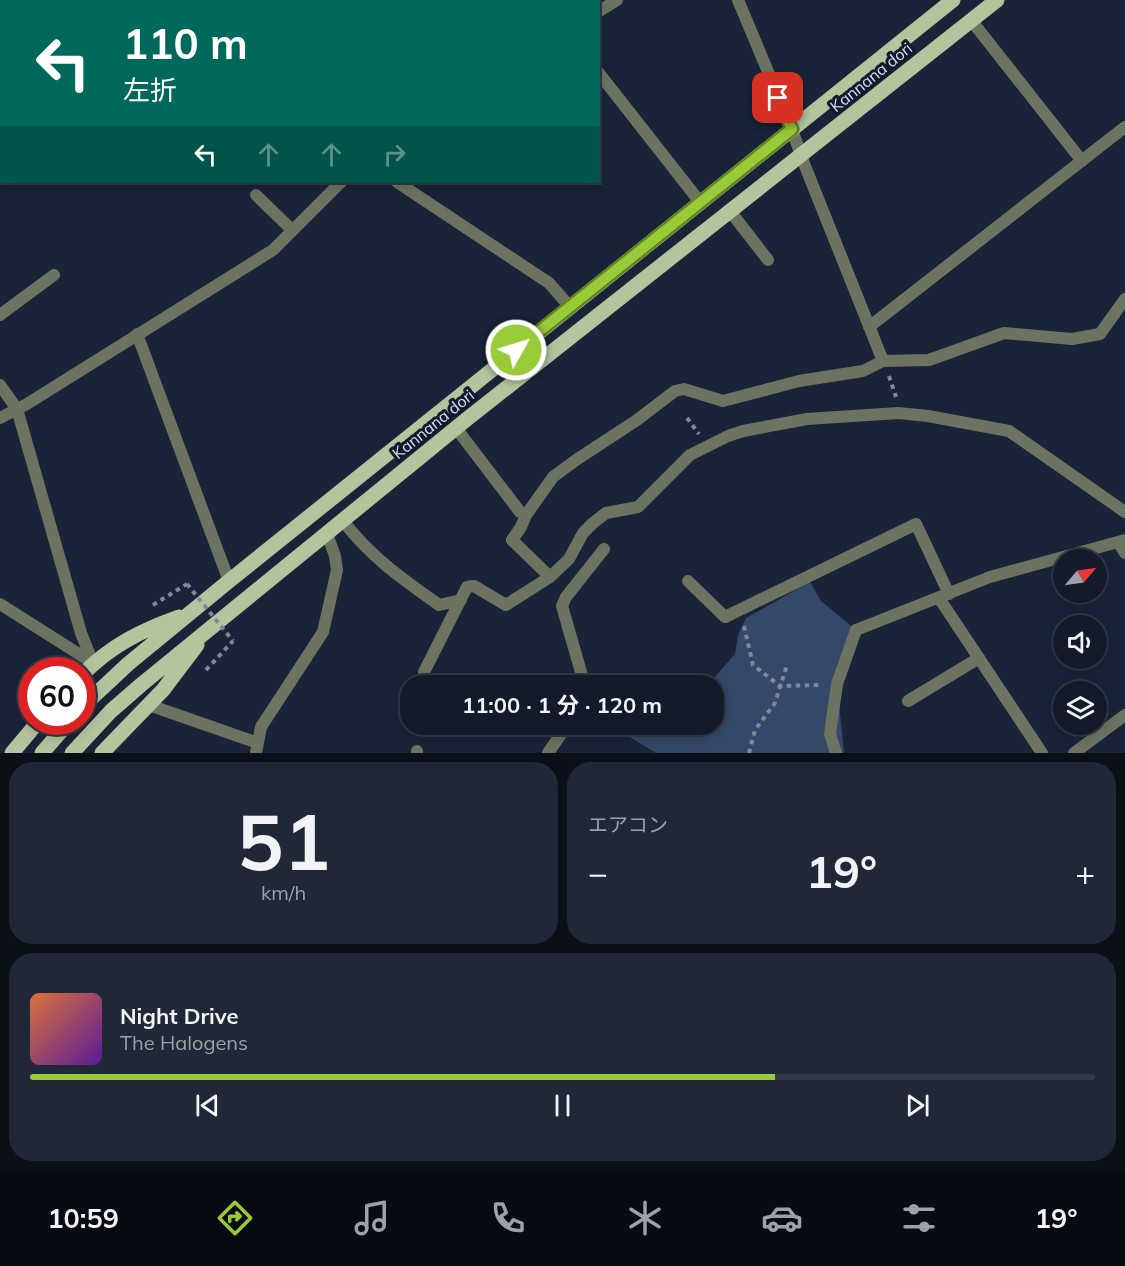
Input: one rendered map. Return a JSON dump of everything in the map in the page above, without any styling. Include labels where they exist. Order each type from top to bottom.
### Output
[{"type":"main road","name":"Kannana dori","points":[[96,694],[128,664],[229,581],[953,0]]},
{"type":"main road","name":"Kannana dori","points":[[72,753],[111,711],[204,633],[456,428],[997,0]]},
{"type":"main road","points":[[96,663],[129,638],[158,624],[190,613]]},
{"type":"main road","points":[[102,753],[150,705],[185,663],[204,633]]},
{"type":"main road","points":[[12,753],[27,735]]},
{"type":"main road","points":[[42,753],[58,735]]},
{"type":"street","points":[[600,11],[617,0]]},
{"type":"street","points":[[738,0],[792,129],[884,362]]},
{"type":"street","points":[[971,20],[1082,161]]},
{"type":"street","points":[[600,75],[700,202]]},
{"type":"street","points":[[869,327],[1125,127]]},
{"type":"street","points":[[0,418],[273,250],[339,183]]},
{"type":"street","points":[[399,183],[549,283],[570,307]]},
{"type":"street","points":[[256,195],[292,230]]},
{"type":"street","points":[[730,212],[768,260]]},
{"type":"street","points":[[0,315],[54,274]]},
{"type":"street","points":[[550,577],[512,540],[526,515],[553,477],[638,420],[675,391],[684,388],[723,401],[799,381],[863,371],[884,362],[929,360],[1004,333],[1072,339],[1100,334],[1125,299]]},
{"type":"street","points":[[137,334],[229,581]]},
{"type":"street","points":[[0,385],[17,409],[81,633],[86,657]]},
{"type":"street","points":[[424,672],[467,587],[474,585],[506,604],[550,577],[569,559],[583,533],[593,522],[606,513],[638,507],[690,455],[743,431],[807,419],[898,413],[928,416],[1009,431],[1125,512]]},
{"type":"street","points":[[456,428],[520,512],[526,515]]},
{"type":"street","points":[[343,521],[379,561],[439,605],[461,600]]},
{"type":"street","points":[[688,580],[722,620],[916,524],[944,596],[979,658],[1042,753]]},
{"type":"street","points":[[150,705],[257,748],[261,727],[323,632],[337,570],[335,556],[327,534]]},
{"type":"street","points":[[836,753],[830,734],[837,684],[856,630],[990,577],[1123,545]]},
{"type":"street","points":[[582,675],[562,606],[566,597],[604,549]]},
{"type":"street","points":[[0,604],[72,657]]},
{"type":"street","points":[[908,701],[979,658]]},
{"type":"street","points":[[1074,753],[1097,731],[1125,715]]},
{"type":"street","points":[[548,753],[559,735]]},
{"type":"path","points":[[893,385],[896,398]]},
{"type":"path","points":[[687,418],[699,435]]},
{"type":"path","points":[[153,605],[187,584],[233,641],[206,670]]},
{"type":"path","points":[[740,611],[753,665],[780,686],[837,684]]},
{"type":"path","points":[[749,753],[755,730],[775,703],[787,665]]},
{"type":"shaded area","points":[[810,582],[821,601],[856,630],[837,684],[844,753],[656,753],[626,735],[724,735],[724,675],[717,675],[735,654],[738,635],[746,618]]},
{"type":"route","points":[[516,350],[792,129],[778,98]]}]
